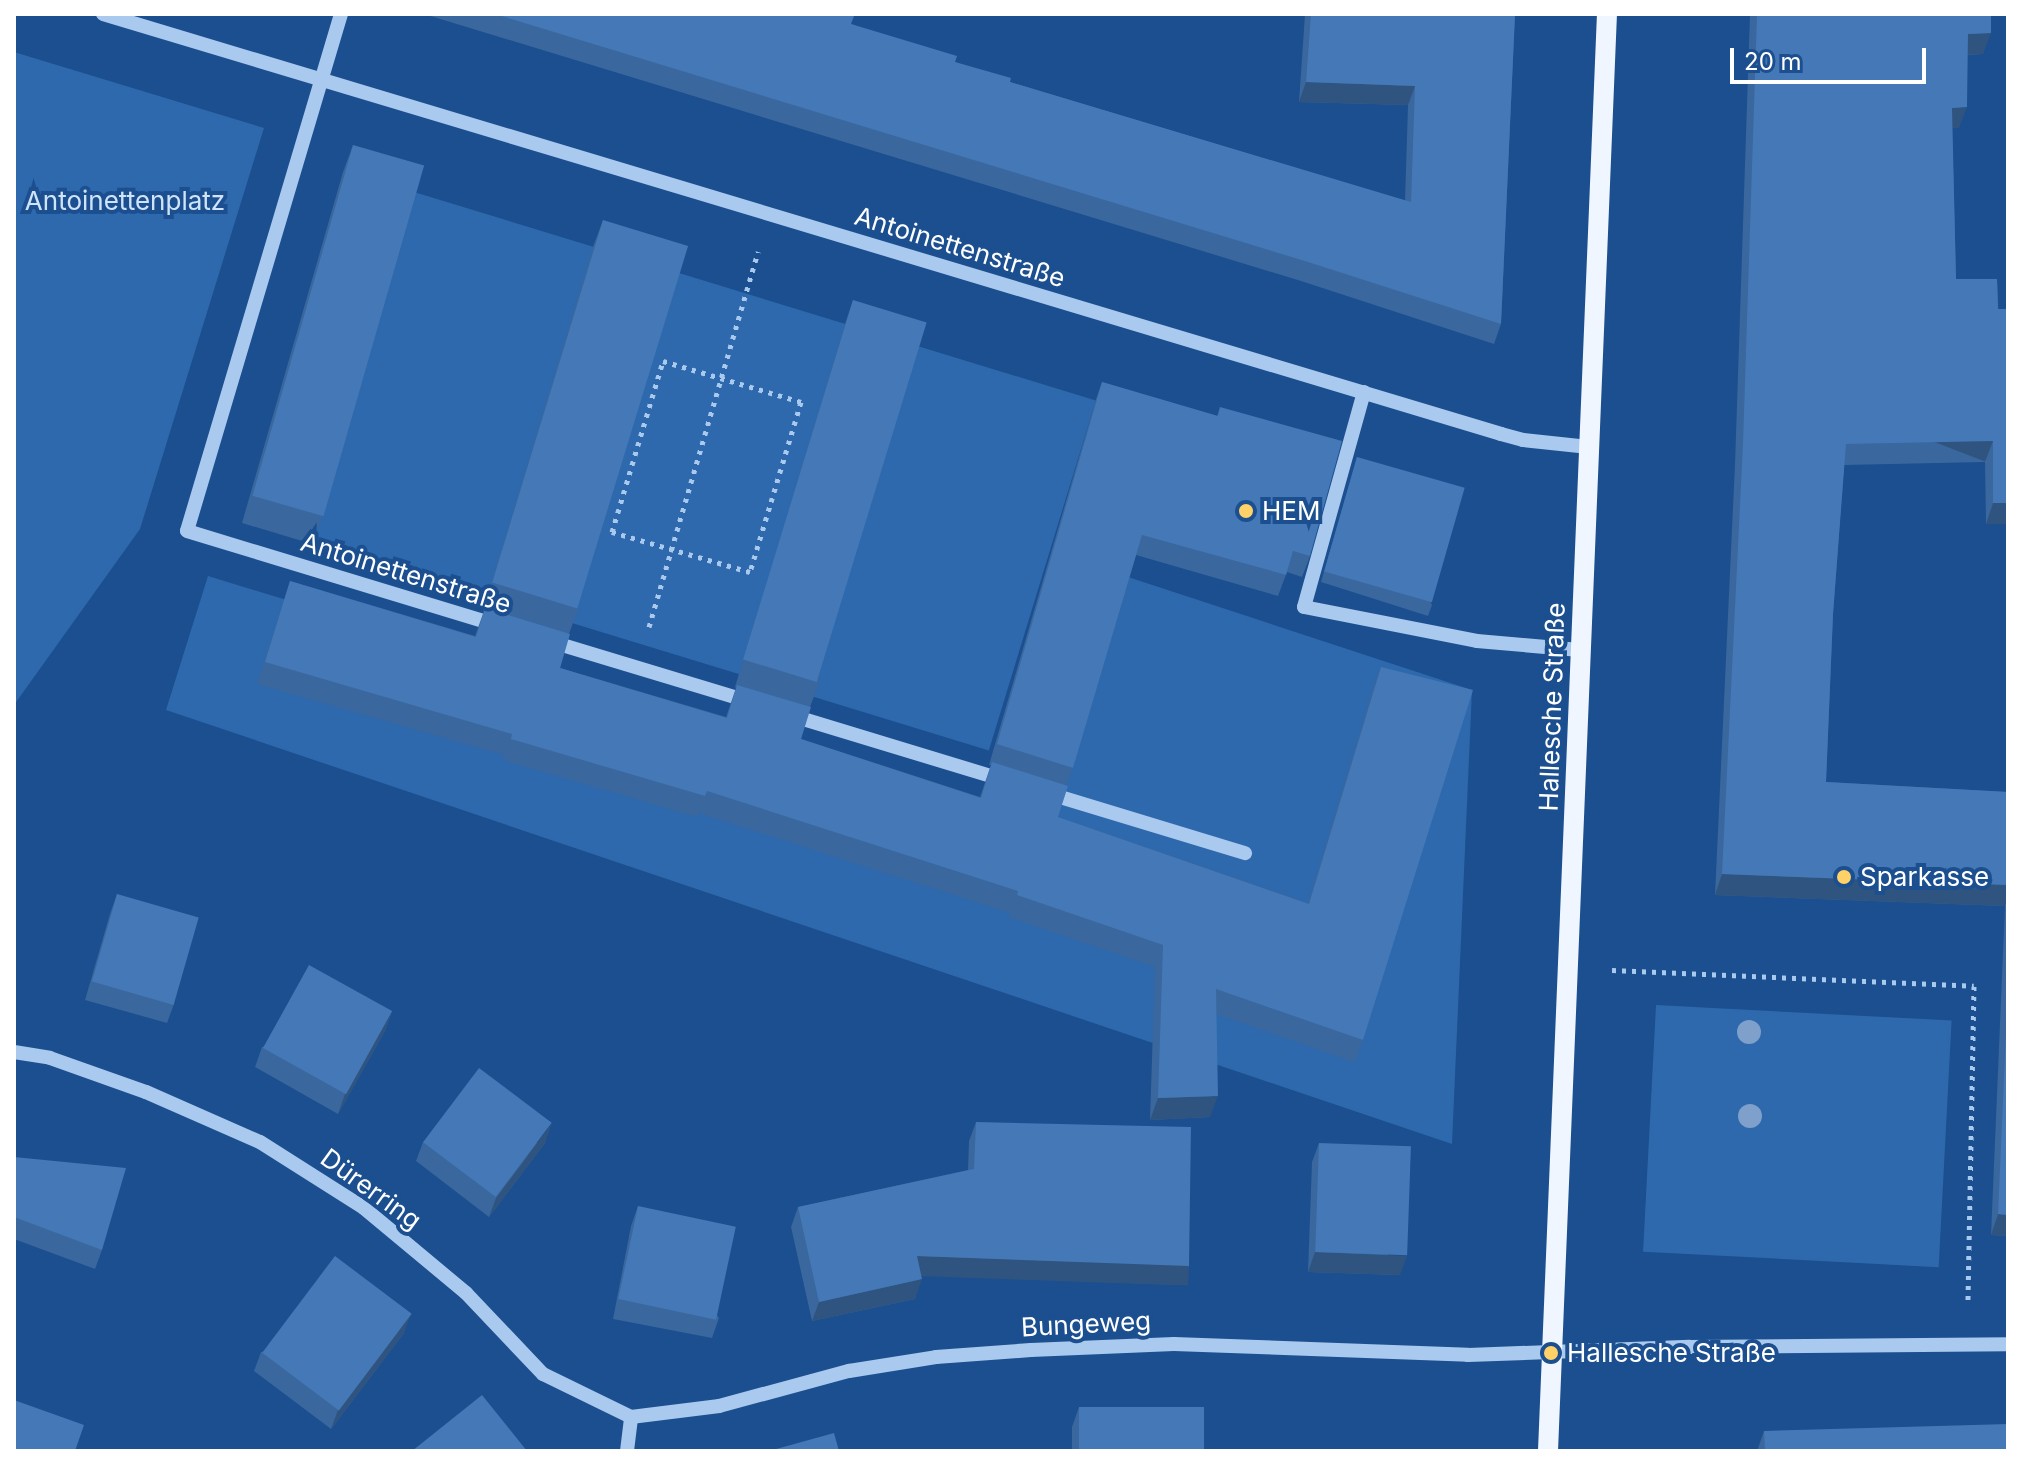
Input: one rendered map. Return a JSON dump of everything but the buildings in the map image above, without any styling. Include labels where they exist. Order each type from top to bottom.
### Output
[{"type":"main road","name":"Hallesche Straße","points":[[1548,1451],[1607,14]]},
{"type":"street","name":"Antoinettenstraße","points":[[103,14],[1523,440],[1589,447]]},
{"type":"street","points":[[321,79],[341,14]]},
{"type":"street","name":"Antoinettenstraße","points":[[321,79],[187,531],[758,705]]},
{"type":"street","points":[[1364,392],[1304,607],[1477,641],[1580,650]]},
{"type":"street","points":[[774,709],[1017,784]]},
{"type":"street","points":[[1032,788],[1245,853]]},
{"type":"street","name":"Dürerring","points":[[14,1052],[50,1058],[146,1092],[260,1142],[364,1208],[466,1293],[543,1374],[631,1417]]},
{"type":"street","name":"Bungeweg","points":[[631,1417],[719,1406],[849,1371],[936,1357],[1031,1350],[1174,1344],[1468,1355],[1690,1347],[2008,1344]]},
{"type":"street","points":[[627,1451],[631,1417]]},
{"type":"path","points":[[637,668],[770,213]]},
{"type":"path","points":[[663,361],[722,378],[801,402],[750,572],[612,532],[663,361]]},
{"type":"path","points":[[1567,968],[1974,986],[1967,1344]]},
{"type":"green space","name":"Antoinettenplatz","points":[[14,52],[264,128],[140,529],[14,705]]},
{"type":"green space","points":[[414,192],[1096,400],[989,750],[307,542]]},
{"type":"green space","points":[[208,576],[1051,834],[1128,577],[1472,690],[1452,1144],[166,710]]},
{"type":"green space","points":[[1656,1005],[1952,1020],[1939,1267],[1643,1252]]},
{"type":"place","name":"HEM","points":[[1246,511]]},
{"type":"place","name":"Sparkasse","points":[[1844,877]]},
{"type":"place","name":"Hallesche Straße","points":[[1551,1353]]}]
